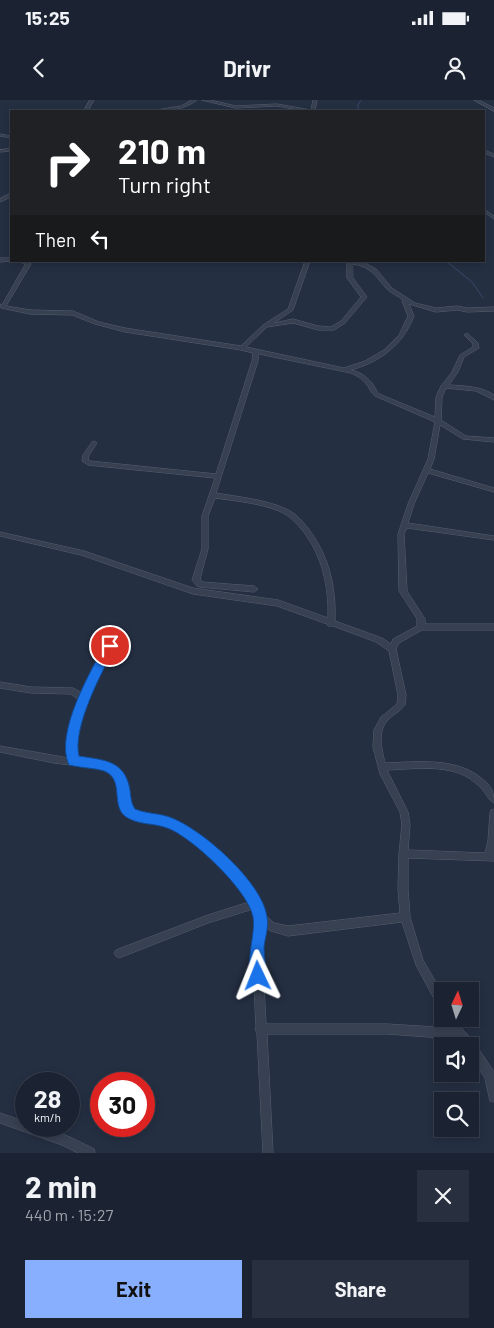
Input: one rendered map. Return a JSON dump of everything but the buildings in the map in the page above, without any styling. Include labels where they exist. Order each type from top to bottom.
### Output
[{"type":"street","points":[[174,110],[195,100]]},
{"type":"street","points":[[204,100],[255,109],[263,104],[305,110]]},
{"type":"street","points":[[290,100],[291,108]]},
{"type":"street","points":[[476,100],[494,110]]},
{"type":"street","points":[[24,262],[28,264],[1,307],[30,312],[73,313],[96,323],[126,330],[171,339],[242,348],[345,369],[360,374],[377,395],[438,421],[465,438],[494,440]]},
{"type":"street","points":[[242,348],[265,326],[290,310],[308,262]]},
{"type":"street","points":[[265,326],[293,321],[325,329],[338,327],[364,297],[349,276],[350,262]]},
{"type":"street","points":[[345,369],[371,361],[386,351],[406,330],[411,316],[405,300],[390,289],[374,270],[354,262]]},
{"type":"street","points":[[405,300],[436,310],[491,308],[494,304]]},
{"type":"street","points":[[422,627],[421,619],[403,591],[401,534],[431,459],[438,421],[439,397],[444,386],[455,372],[462,356],[476,348],[476,344],[467,335]]},
{"type":"street","points":[[254,589],[200,584],[196,580],[197,570],[205,550],[203,525],[205,516],[220,476],[255,361],[256,352]]},
{"type":"street","points":[[444,386],[486,392],[494,398]]},
{"type":"street","points":[[94,443],[86,456],[85,461],[88,463],[220,476]]},
{"type":"street","points":[[427,470],[494,490]]},
{"type":"street","points":[[213,495],[286,511],[302,526],[315,541],[327,567],[333,606],[331,624]]},
{"type":"street","points":[[404,525],[494,538]]},
{"type":"street","points":[[0,534],[82,553],[193,591],[278,603],[379,640],[392,649]]},
{"type":"street","points":[[434,988],[419,962],[406,917],[403,889],[403,854],[406,824],[404,812],[382,768],[378,747],[378,730],[384,719],[401,705],[402,695],[392,649],[396,641],[422,627],[494,627]]},
{"type":"street","points":[[74,761],[72,743],[84,700],[110,646],[110,634]]},
{"type":"street","points":[[0,685],[31,690],[73,691],[84,700]]},
{"type":"street","points":[[0,749],[105,766],[113,770],[122,780],[126,807],[131,813],[168,822],[194,836],[237,876],[256,904],[260,917],[257,947],[268,1153]]},
{"type":"street","points":[[382,768],[428,766],[456,768],[476,778],[494,798]]},
{"type":"street","points":[[403,854],[491,857],[494,813]]},
{"type":"street","points":[[119,953],[208,919],[256,904]]},
{"type":"street","points":[[260,917],[271,926],[288,931],[406,917]]},
{"type":"street","points":[[456,1028],[462,1037]]},
{"type":"street","points":[[260,1029],[387,1029],[459,1034]]},
{"type":"street","points":[[479,1060],[490,1076],[494,1097]]},
{"type":"street","points":[[0,1118],[64,1140],[90,1153]]},
{"type":"waterway","points":[[358,110],[361,100]]},
{"type":"waterway","points":[[447,262],[472,282],[483,298]]},
{"type":"route","points":[[110,646],[92,679],[75,727],[72,743],[74,761],[105,766],[113,770],[122,780],[126,807],[131,813],[168,822],[184,830],[214,853],[237,876],[256,904],[260,917],[257,947],[258,976]]}]
